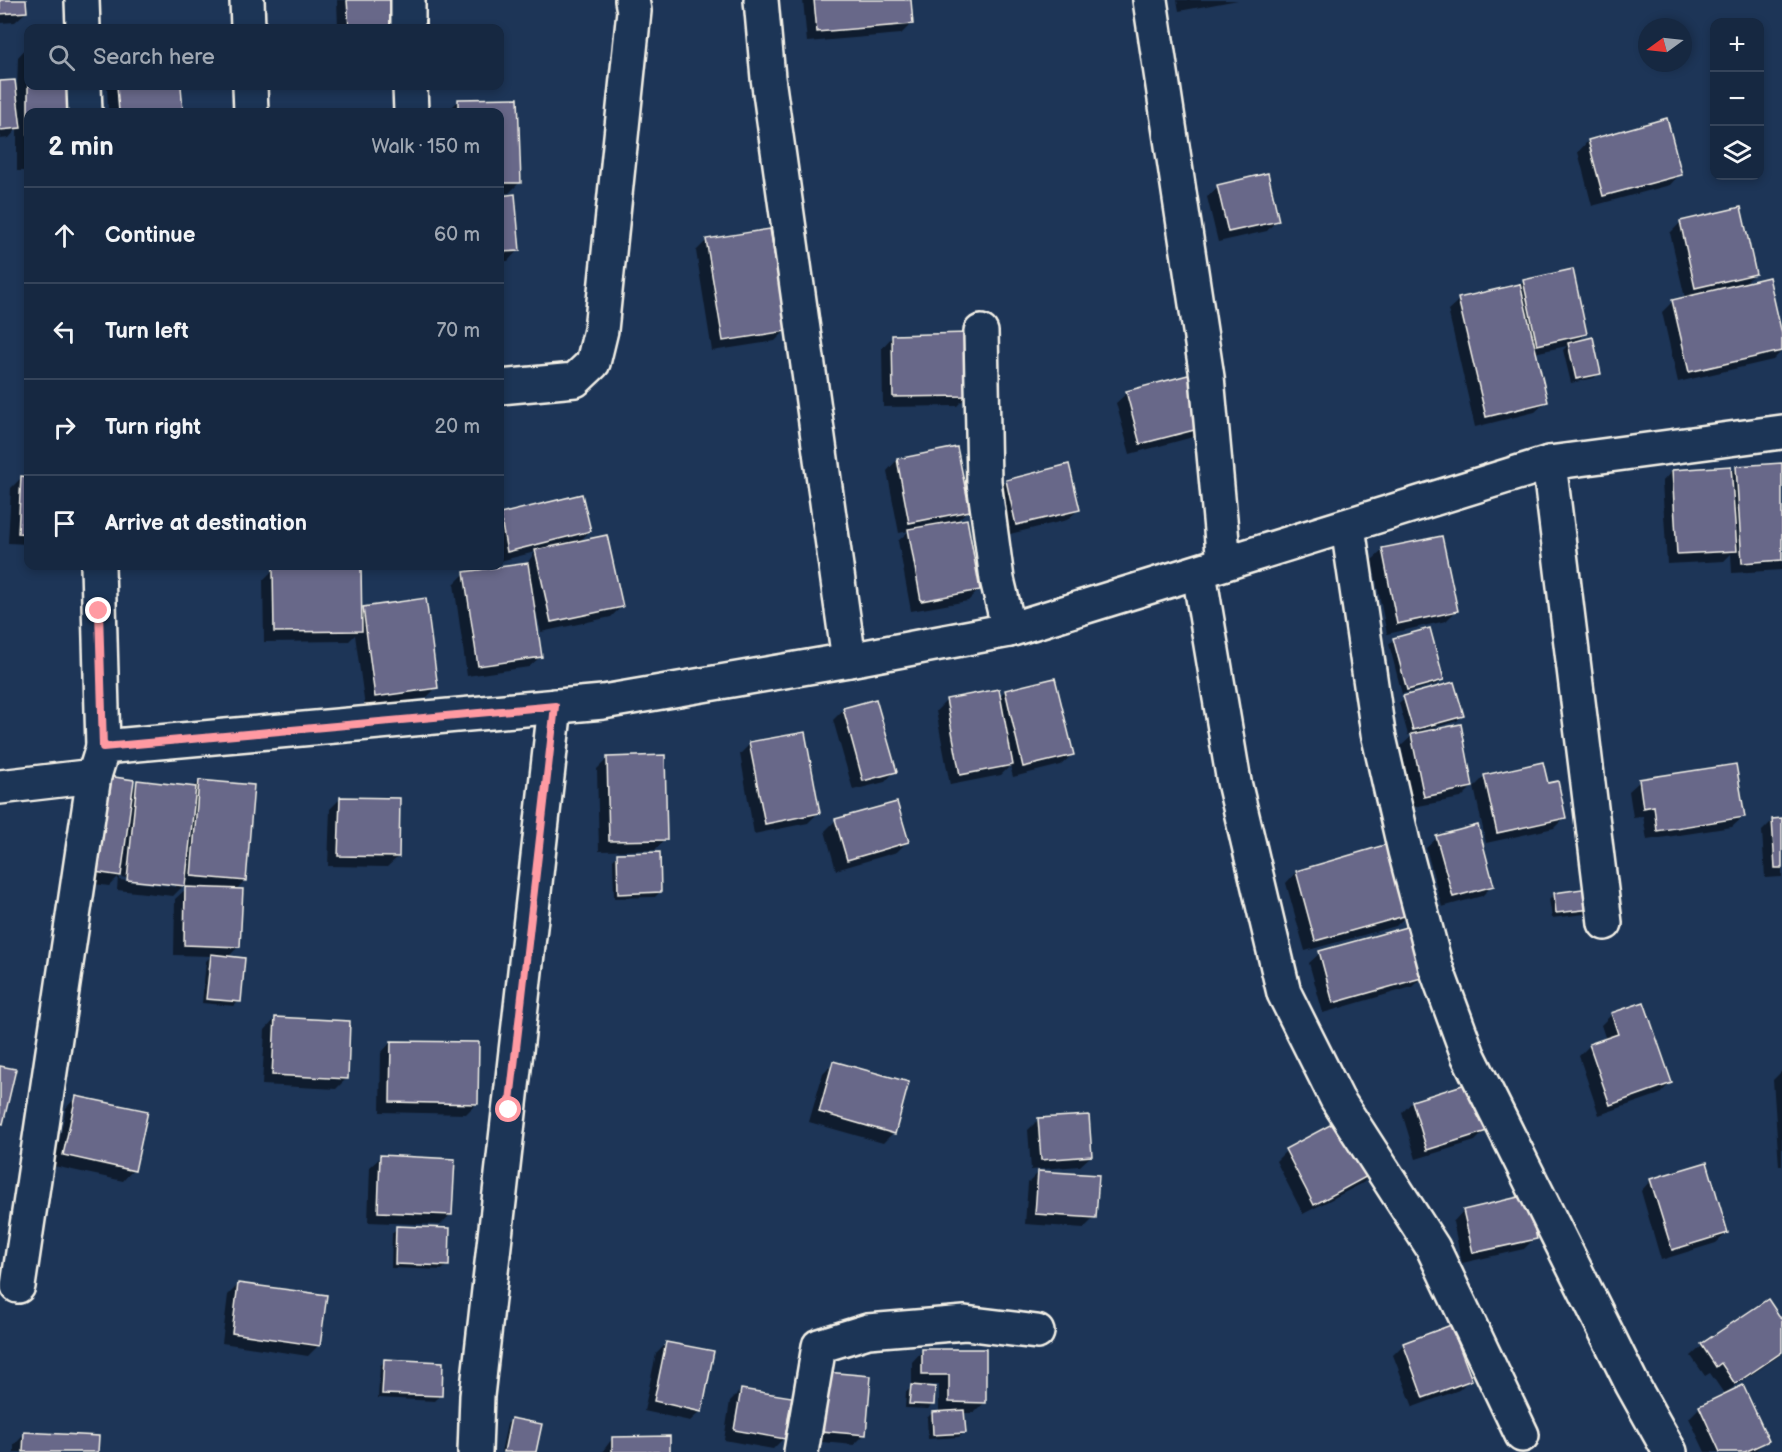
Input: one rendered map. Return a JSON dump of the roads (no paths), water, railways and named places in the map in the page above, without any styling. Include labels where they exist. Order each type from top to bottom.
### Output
[{"type":"street","points":[[82,0],[82,24]]},
{"type":"street","points":[[247,0],[248,24]]},
{"type":"street","points":[[408,0],[408,24]]},
{"type":"street","points":[[504,387],[576,380],[593,363],[602,318],[634,11],[632,0]]},
{"type":"street","points":[[761,0],[768,78],[849,660]]},
{"type":"street","points":[[1150,0],[1207,377],[1211,568],[1234,782],[1284,993],[1337,1099],[1433,1248],[1522,1434]]},
{"type":"street","points":[[84,90],[85,108]]},
{"type":"street","points":[[250,90],[251,108]]},
{"type":"street","points":[[410,90],[411,108]]},
{"type":"street","points":[[981,332],[984,482],[997,579],[1009,630]]},
{"type":"street","points":[[0,787],[99,761],[603,702],[1009,630],[1549,463],[1782,432]]},
{"type":"street","points":[[1549,463],[1605,923]]},
{"type":"street","points":[[1348,527],[1378,733],[1405,851],[1436,968],[1468,1055],[1632,1384],[1670,1452]]},
{"type":"street","points":[[18,1286],[99,761],[98,570]]},
{"type":"street","points":[[475,1452],[477,1396],[555,706]]},
{"type":"street","points":[[801,1452],[819,1346],[868,1331],[964,1323],[1037,1332]]}]
